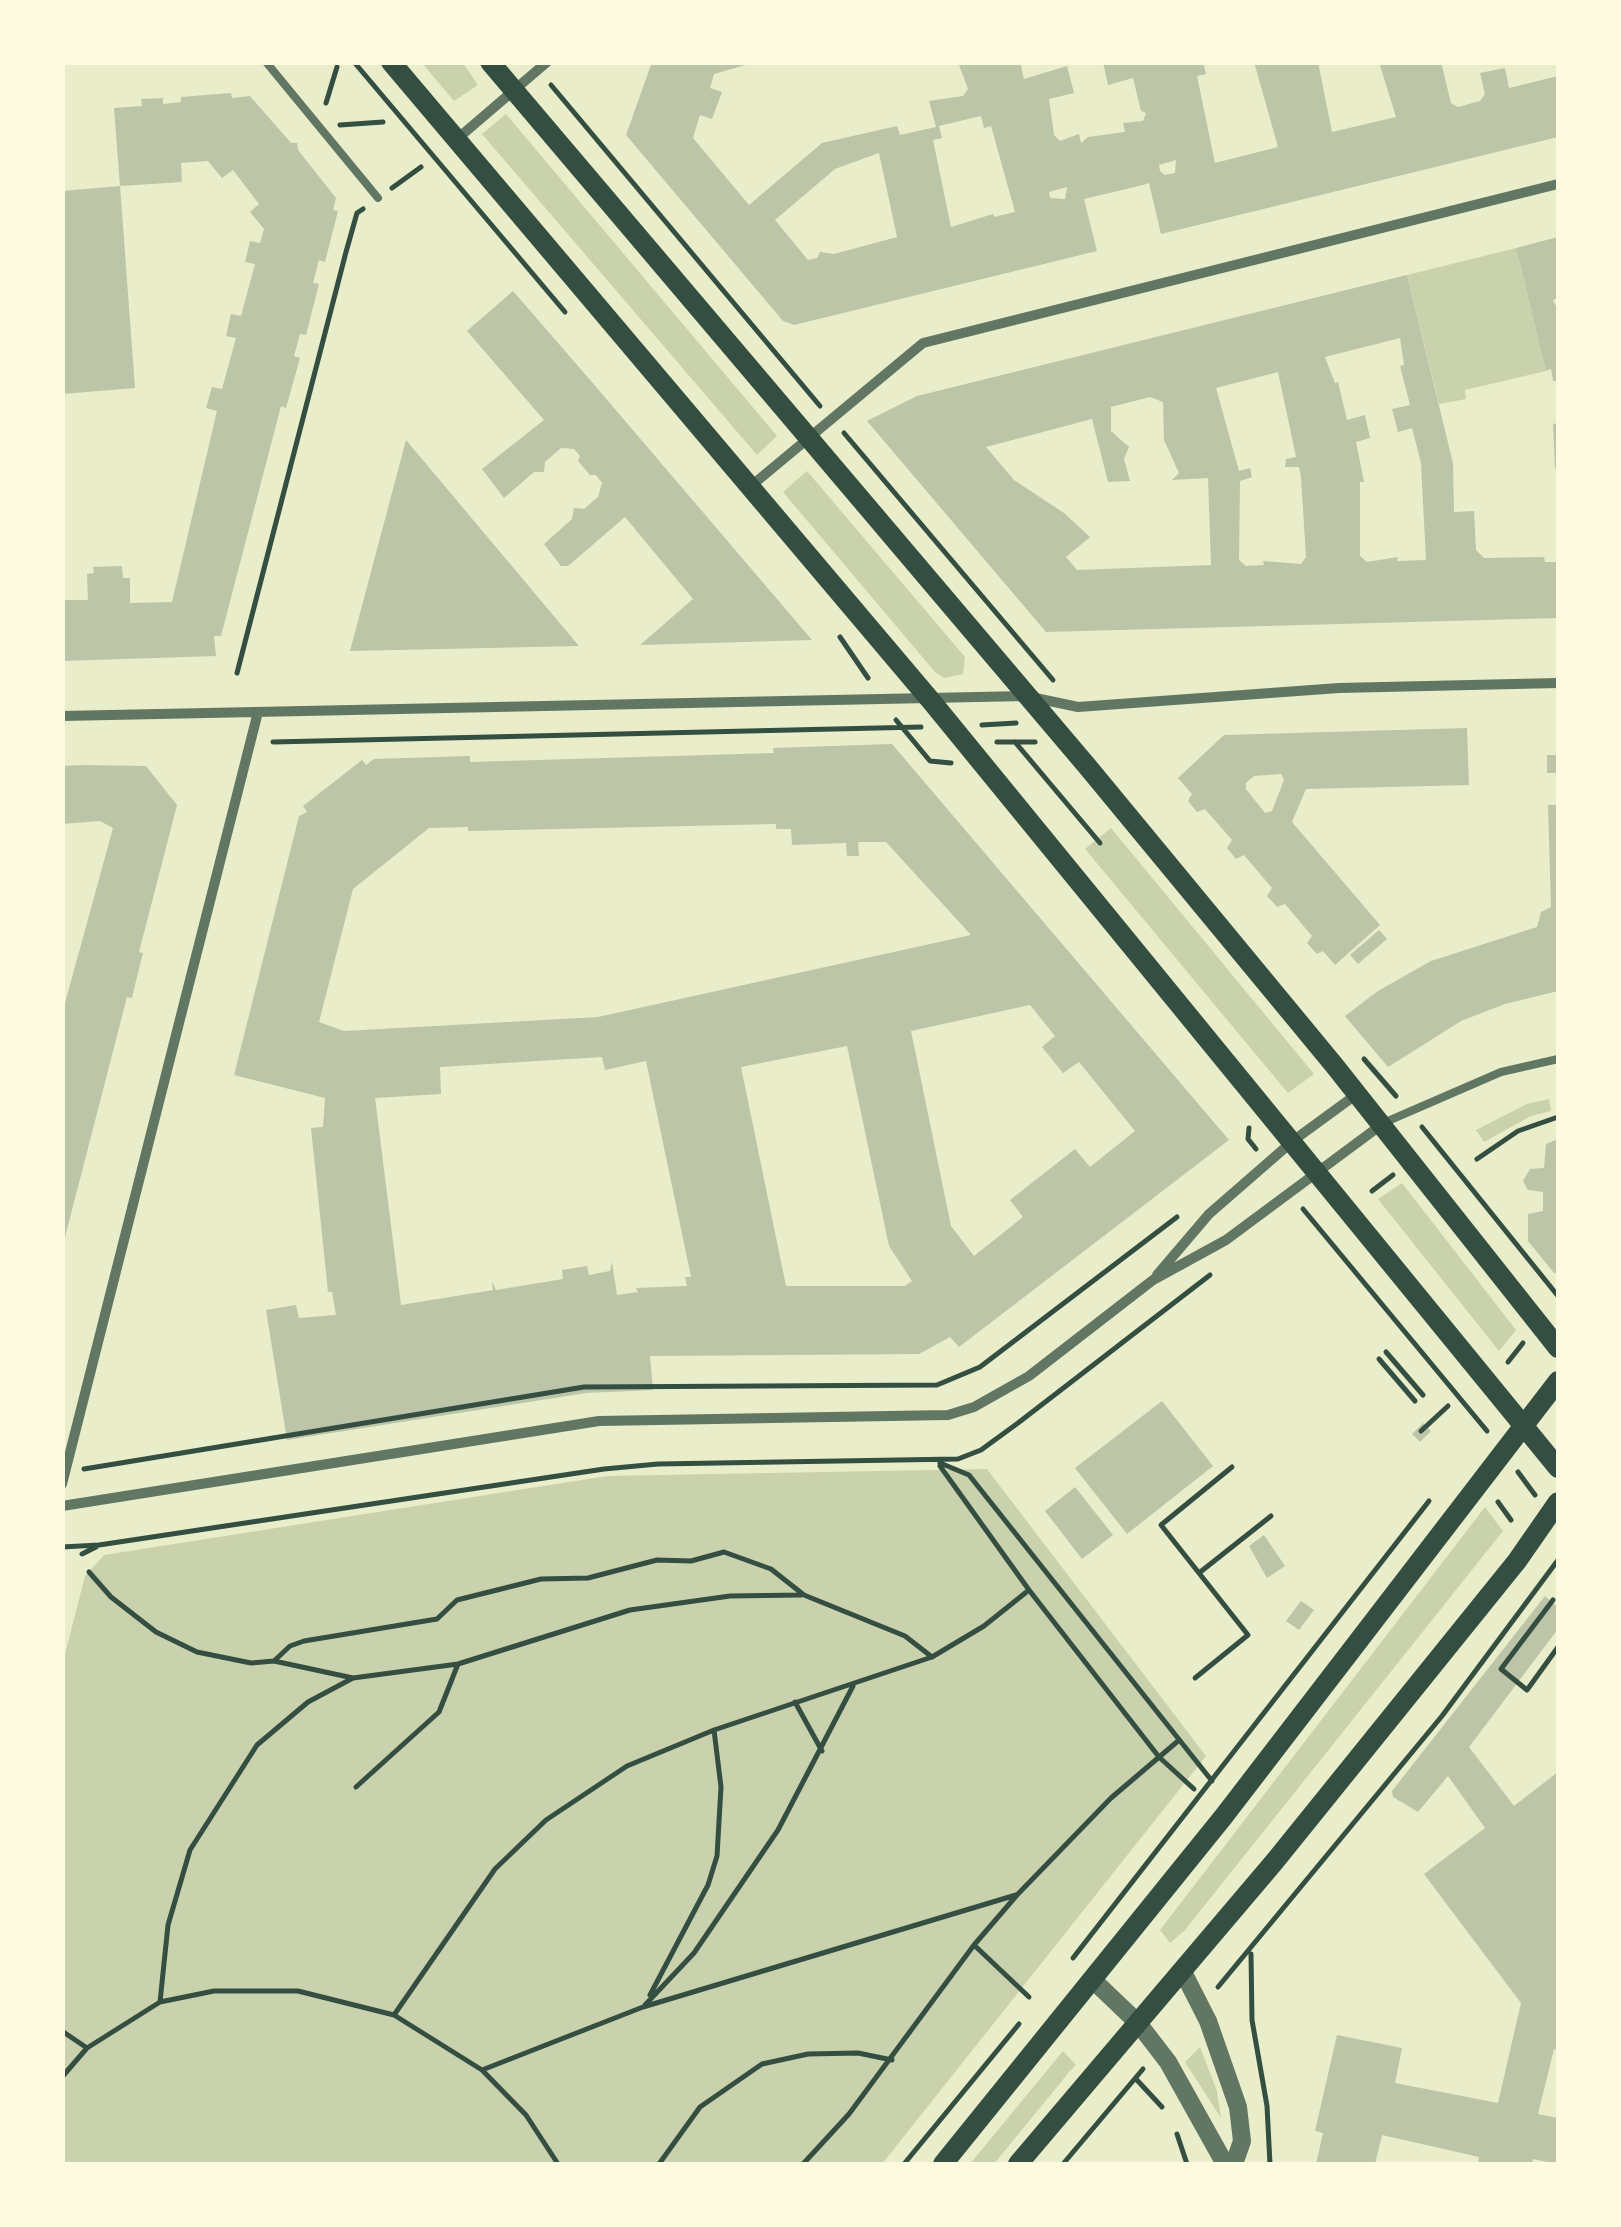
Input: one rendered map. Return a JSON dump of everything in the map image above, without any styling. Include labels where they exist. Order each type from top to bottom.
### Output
[{"type":"main road","points":[[391,62],[932,702],[993,781],[1319,1170],[1558,1468]]},
{"type":"main road","points":[[490,62],[1357,1094],[1558,1348]]},
{"type":"main road","points":[[942,2164],[1094,1981],[1558,1381]]},
{"type":"main road","points":[[1018,2164],[1183,1972],[1517,1561],[1558,1502]]},
{"type":"street","points":[[456,140],[547,62]]},
{"type":"street","points":[[751,486],[923,342],[1558,184]]},
{"type":"street","points":[[62,716],[932,702],[1026,696],[1078,708],[1348,688],[1558,683]]},
{"type":"street","points":[[62,1484],[258,712]]},
{"type":"street","points":[[1154,1280],[1209,1214],[1294,1140],[1357,1094]]},
{"type":"street","points":[[62,1506],[599,1421],[926,1417],[974,1407],[1029,1376],[1154,1280],[1226,1240],[1381,1124]]},
{"type":"street","points":[[1183,1972],[1212,2031],[1238,2107],[1242,2141],[1234,2164]]},
{"type":"street","points":[[1094,1981],[1138,2023],[1195,2104],[1225,2164]]},
{"type":"lane","points":[[266,62],[378,198]]},
{"type":"lane","points":[[1381,1124],[1501,1072],[1558,1059]]},
{"type":"path","points":[[354,62],[416,136]]},
{"type":"path","points":[[336,67],[319,126],[383,122]]},
{"type":"path","points":[[557,92],[815,400]]},
{"type":"path","points":[[238,673],[357,213],[421,167]]},
{"type":"path","points":[[848,438],[1065,694]]},
{"type":"path","points":[[980,725],[1022,723]]},
{"type":"path","points":[[274,744],[918,727]]},
{"type":"path","points":[[997,742],[1038,742]]},
{"type":"path","points":[[1015,742],[1100,843]]},
{"type":"path","points":[[1354,1050],[1408,1110],[1558,1296]]},
{"type":"path","points":[[1477,1159],[1518,1131],[1558,1117]]},
{"type":"path","points":[[1372,1191],[1395,1174]]},
{"type":"path","points":[[91,1468],[584,1387],[937,1386],[980,1367],[1177,1217]]},
{"type":"path","points":[[1326,1238],[1461,1403]]},
{"type":"path","points":[[62,1547],[98,1546],[604,1468],[658,1464],[938,1462],[981,1450],[1218,1269]]},
{"type":"path","points":[[1508,1362],[1524,1340]]},
{"type":"path","points":[[1386,1352],[1423,1395]]},
{"type":"path","points":[[1379,1359],[1415,1402]]},
{"type":"path","points":[[1422,1431],[1448,1406]]},
{"type":"path","points":[[938,1462],[1029,1590],[1159,1757],[1194,1789]]},
{"type":"path","points":[[938,1462],[969,1474],[1212,1781]]},
{"type":"path","points":[[1195,1678],[1248,1635],[1161,1525],[1232,1468]]},
{"type":"path","points":[[1493,1496],[1511,1520]]},
{"type":"path","points":[[1070,1961],[1432,1498]]},
{"type":"path","points":[[1199,1573],[1271,1516]]},
{"type":"path","points":[[82,1554],[98,1546]]},
{"type":"path","points":[[274,1661],[290,1646],[304,1641],[437,1618],[457,1600],[558,1576],[588,1578],[656,1560],[691,1561],[724,1552],[770,1568],[804,1595],[904,1636],[932,1657]]},
{"type":"path","points":[[1230,1973],[1486,1659],[1558,1560]]},
{"type":"path","points":[[89,1572],[111,1597],[170,1639],[224,1658],[274,1661],[354,1678],[458,1664],[630,1610],[730,1596],[804,1595]]},
{"type":"path","points":[[394,2015],[495,1869],[546,1820],[626,1766],[714,1730],[932,1657],[984,1626],[1029,1590]]},
{"type":"path","points":[[1501,1669],[1553,1600]]},
{"type":"path","points":[[1486,1659],[1527,1690],[1558,1648]]},
{"type":"path","points":[[356,1787],[440,1712],[458,1664]]},
{"type":"path","points":[[160,2002],[168,1925],[190,1850],[257,1745],[308,1702],[354,1678]]},
{"type":"path","points":[[643,2007],[704,1938],[778,1830],[853,1686]]},
{"type":"path","points":[[796,1702],[822,1751]]},
{"type":"path","points":[[643,2007],[708,1885],[717,1856],[721,1788],[714,1730]]},
{"type":"path","points":[[803,2164],[892,2060],[974,1945],[1018,1895],[1112,1798],[1178,1741]]},
{"type":"path","points":[[482,2070],[643,2007],[1018,1895]]},
{"type":"path","points":[[974,1945],[1030,1998]]},
{"type":"path","points":[[1251,1951],[1252,2020],[1267,2106],[1270,2164]]},
{"type":"path","points":[[62,2077],[87,2048],[160,2002],[214,1991],[268,1988],[333,1997],[394,2015],[482,2070],[526,2116],[558,2164]]},
{"type":"path","points":[[904,2164],[1024,2018]]},
{"type":"path","points":[[62,2031],[87,2048]]},
{"type":"path","points":[[658,2164],[700,2107],[762,2064],[808,2054],[858,2054],[892,2060]]},
{"type":"path","points":[[1136,2079],[1161,2104],[1187,2164]]},
{"type":"path","points":[[1063,2164],[1114,2103]]},
{"type":"green space","points":[[422,63],[463,63],[478,85],[454,101]]},
{"type":"green space","points":[[506,114],[777,436],[757,455],[482,134]]},
{"type":"green space","points":[[1516,248],[1546,371],[1465,390],[1466,399],[1439,404],[1407,275]]},
{"type":"green space","points":[[807,471],[965,657],[963,674],[944,678],[935,672],[783,492]]},
{"type":"green space","points":[[1111,828],[1314,1074],[1288,1093],[1085,849]]},
{"type":"green space","points":[[1549,1099],[1551,1111],[1531,1116],[1484,1142],[1476,1130],[1527,1104]]},
{"type":"green space","points":[[1402,1183],[1516,1330],[1499,1351],[1378,1199]]},
{"type":"green space","points":[[987,1469],[1206,1756],[882,2164],[63,2164],[63,1662],[85,1576],[104,1555],[607,1476]]},
{"type":"green space","points":[[1485,1507],[1503,1531],[1185,1930],[1170,1943],[1160,1930]]},
{"type":"green space","points":[[1200,2047],[1217,2091],[1221,2118],[1185,2062]]},
{"type":"green space","points":[[1063,2051],[1076,2065],[994,2164],[970,2164]]},
{"type":"building","points":[[652,62],[756,62],[714,74],[710,88],[722,92],[712,119],[700,115],[693,138],[749,205],[822,143],[897,126],[900,135],[936,127],[929,101],[963,96],[968,89],[958,62],[1020,62],[1024,79],[1067,66],[1074,93],[1049,99],[1054,135],[1060,141],[1079,134],[1081,143],[1088,137],[1125,132],[1123,123],[1143,121],[1146,113],[1141,111],[1133,78],[1108,85],[1103,62],[1203,62],[1206,74],[1197,76],[1215,163],[1278,147],[1254,62],[1318,62],[1332,132],[1396,117],[1379,62],[1441,62],[1451,103],[1458,107],[1480,101],[1485,94],[1480,73],[1505,68],[1509,88],[1558,76],[1558,137],[1161,234],[1149,183],[1084,199],[1097,251],[794,325],[783,321],[626,135]],"holes":[[[981,116],[984,128],[991,126],[1015,212],[994,217],[993,214],[951,227],[933,140],[942,138],[939,126]],[[879,153],[897,237],[834,254],[820,252],[817,258],[808,260],[775,220],[835,169]],[[1176,160],[1175,173],[1165,175],[1159,165]],[[1067,187],[1065,199],[1050,198],[1049,192]]]},
{"type":"building","points":[[231,93],[232,98],[250,96],[291,143],[297,143],[298,150],[336,198],[333,210],[338,211],[325,262],[319,260],[313,283],[319,284],[306,335],[300,334],[294,356],[300,358],[286,408],[281,406],[221,636],[214,636],[216,656],[62,661],[62,600],[88,600],[87,574],[94,573],[93,567],[122,566],[123,578],[130,578],[130,603],[172,602],[217,411],[206,408],[212,387],[222,389],[236,338],[226,336],[231,314],[241,316],[255,264],[245,262],[250,241],[260,243],[264,229],[250,212],[259,204],[233,170],[222,178],[208,161],[181,163],[182,182],[120,186],[114,108],[142,106],[141,99],[163,98],[163,104],[181,102],[181,97]]},
{"type":"building","points":[[120,186],[135,388],[62,394],[62,191]]},
{"type":"building","points":[[1558,237],[1558,298],[1553,300],[1558,311],[1558,381],[1553,381],[1551,369],[1546,371],[1516,248]]},
{"type":"building","points":[[1407,275],[1453,463],[1454,512],[1474,511],[1476,550],[1484,558],[1544,557],[1545,562],[1558,562],[1558,618],[1046,632],[867,421],[917,396]],"holes":[[[1400,338],[1404,365],[1400,366],[1410,405],[1392,409],[1398,432],[1412,428],[1421,463],[1426,560],[1397,561],[1398,557],[1367,562],[1360,556],[1360,482],[1364,482],[1356,442],[1370,438],[1365,415],[1347,420],[1338,382],[1335,383],[1325,357]],[[1278,372],[1296,457],[1286,459],[1285,467],[1299,467],[1301,477],[1306,557],[1301,564],[1263,561],[1264,565],[1246,566],[1239,560],[1240,481],[1252,477],[1250,468],[1239,471],[1216,388]],[[1150,397],[1163,402],[1164,440],[1179,473],[1172,480],[1208,478],[1211,565],[1077,570],[1066,557],[1090,537],[1064,513],[1014,480],[986,447],[1092,419],[1108,482],[1130,481],[1124,459],[1129,447],[1111,431],[1111,407]]]},
{"type":"building","points":[[513,291],[812,640],[640,645],[693,599],[625,517],[568,566],[561,566],[544,544],[572,519],[574,508],[584,509],[598,497],[602,483],[596,475],[590,475],[578,461],[580,456],[574,449],[561,448],[545,462],[544,472],[534,472],[504,498],[482,469],[544,420],[467,331]]},
{"type":"building","points":[[1558,423],[1558,468],[1555,469],[1553,424]]},
{"type":"building","points":[[406,440],[537,596],[579,646],[350,651]]},
{"type":"building","points":[[1467,728],[1469,785],[1306,789],[1292,822],[1380,925],[1335,965],[1323,951],[1317,954],[1307,943],[1312,936],[1285,904],[1277,907],[1267,896],[1272,888],[1244,855],[1236,859],[1227,848],[1232,840],[1205,809],[1197,812],[1188,801],[1192,794],[1178,778],[1224,735]],"holes":[[[1281,774],[1284,780],[1272,811],[1265,813],[1246,789],[1246,783],[1254,776]]]},
{"type":"building","points":[[892,744],[1229,1140],[959,1347],[950,1337],[919,1354],[650,1356],[653,1390],[586,1393],[287,1440],[266,1310],[296,1305],[299,1318],[336,1315],[332,1292],[328,1292],[311,1128],[323,1127],[325,1098],[234,1075],[299,816],[307,812],[303,806],[362,760],[366,765],[374,759],[470,756],[470,762],[774,753],[773,748]],"holes":[[[776,824],[776,829],[791,829],[792,845],[846,843],[847,856],[859,856],[858,842],[886,842],[971,935],[598,1017],[344,1031],[319,1022],[353,889],[429,828],[468,827],[468,831]],[[1030,1005],[1055,1036],[1042,1047],[1063,1073],[1079,1062],[1135,1131],[1090,1167],[1075,1149],[1010,1200],[1023,1217],[974,1256],[951,1226],[911,1031]],[[847,1046],[889,1246],[912,1281],[905,1286],[786,1286],[741,1067]],[[602,1057],[605,1070],[646,1061],[691,1277],[685,1277],[687,1286],[636,1288],[638,1292],[617,1295],[612,1262],[610,1271],[589,1275],[587,1266],[562,1270],[563,1279],[496,1290],[492,1281],[493,1290],[401,1305],[375,1098],[441,1094],[440,1067]]]},
{"type":"building","points":[[1547,755],[1558,755],[1558,773],[1547,773]]},
{"type":"building","points":[[62,766],[146,766],[177,805],[139,952],[143,953],[132,998],[127,997],[64,1241],[62,1014],[113,828],[100,821],[62,824]]},
{"type":"building","points":[[1548,805],[1558,805],[1558,991],[1505,1004],[1461,1021],[1388,1067],[1345,1016],[1378,991],[1431,961],[1537,927],[1541,912],[1551,907]]},
{"type":"building","points":[[1379,930],[1387,939],[1358,964],[1350,955]]},
{"type":"building","points":[[1558,1139],[1558,1273],[1554,1273],[1528,1241],[1528,1214],[1543,1211],[1543,1192],[1528,1190],[1523,1181],[1530,1169],[1544,1168],[1546,1144]]},
{"type":"building","points":[[1162,1401],[1213,1466],[1127,1534],[1075,1468]]},
{"type":"building","points":[[1423,1423],[1431,1431],[1420,1442],[1412,1434]]},
{"type":"building","points":[[1075,1487],[1113,1535],[1082,1559],[1045,1511]]},
{"type":"building","points":[[1264,1535],[1285,1566],[1267,1578],[1249,1546]]},
{"type":"building","points":[[1545,1596],[1558,1607],[1558,1629],[1469,1747],[1514,1806],[1558,1772],[1558,2050],[1554,2049],[1538,2114],[1558,2118],[1558,2164],[1533,2159],[1532,2164],[1478,2164],[1479,2157],[1382,2135],[1375,2164],[1316,2164],[1323,2133],[1315,2131],[1337,2035],[1402,2048],[1395,2083],[1498,2103],[1521,2003],[1424,1874],[1485,1828],[1448,1776],[1418,1812],[1393,1797],[1392,1791]]},
{"type":"building","points":[[1301,1601],[1314,1610],[1299,1630],[1286,1621]]}]
